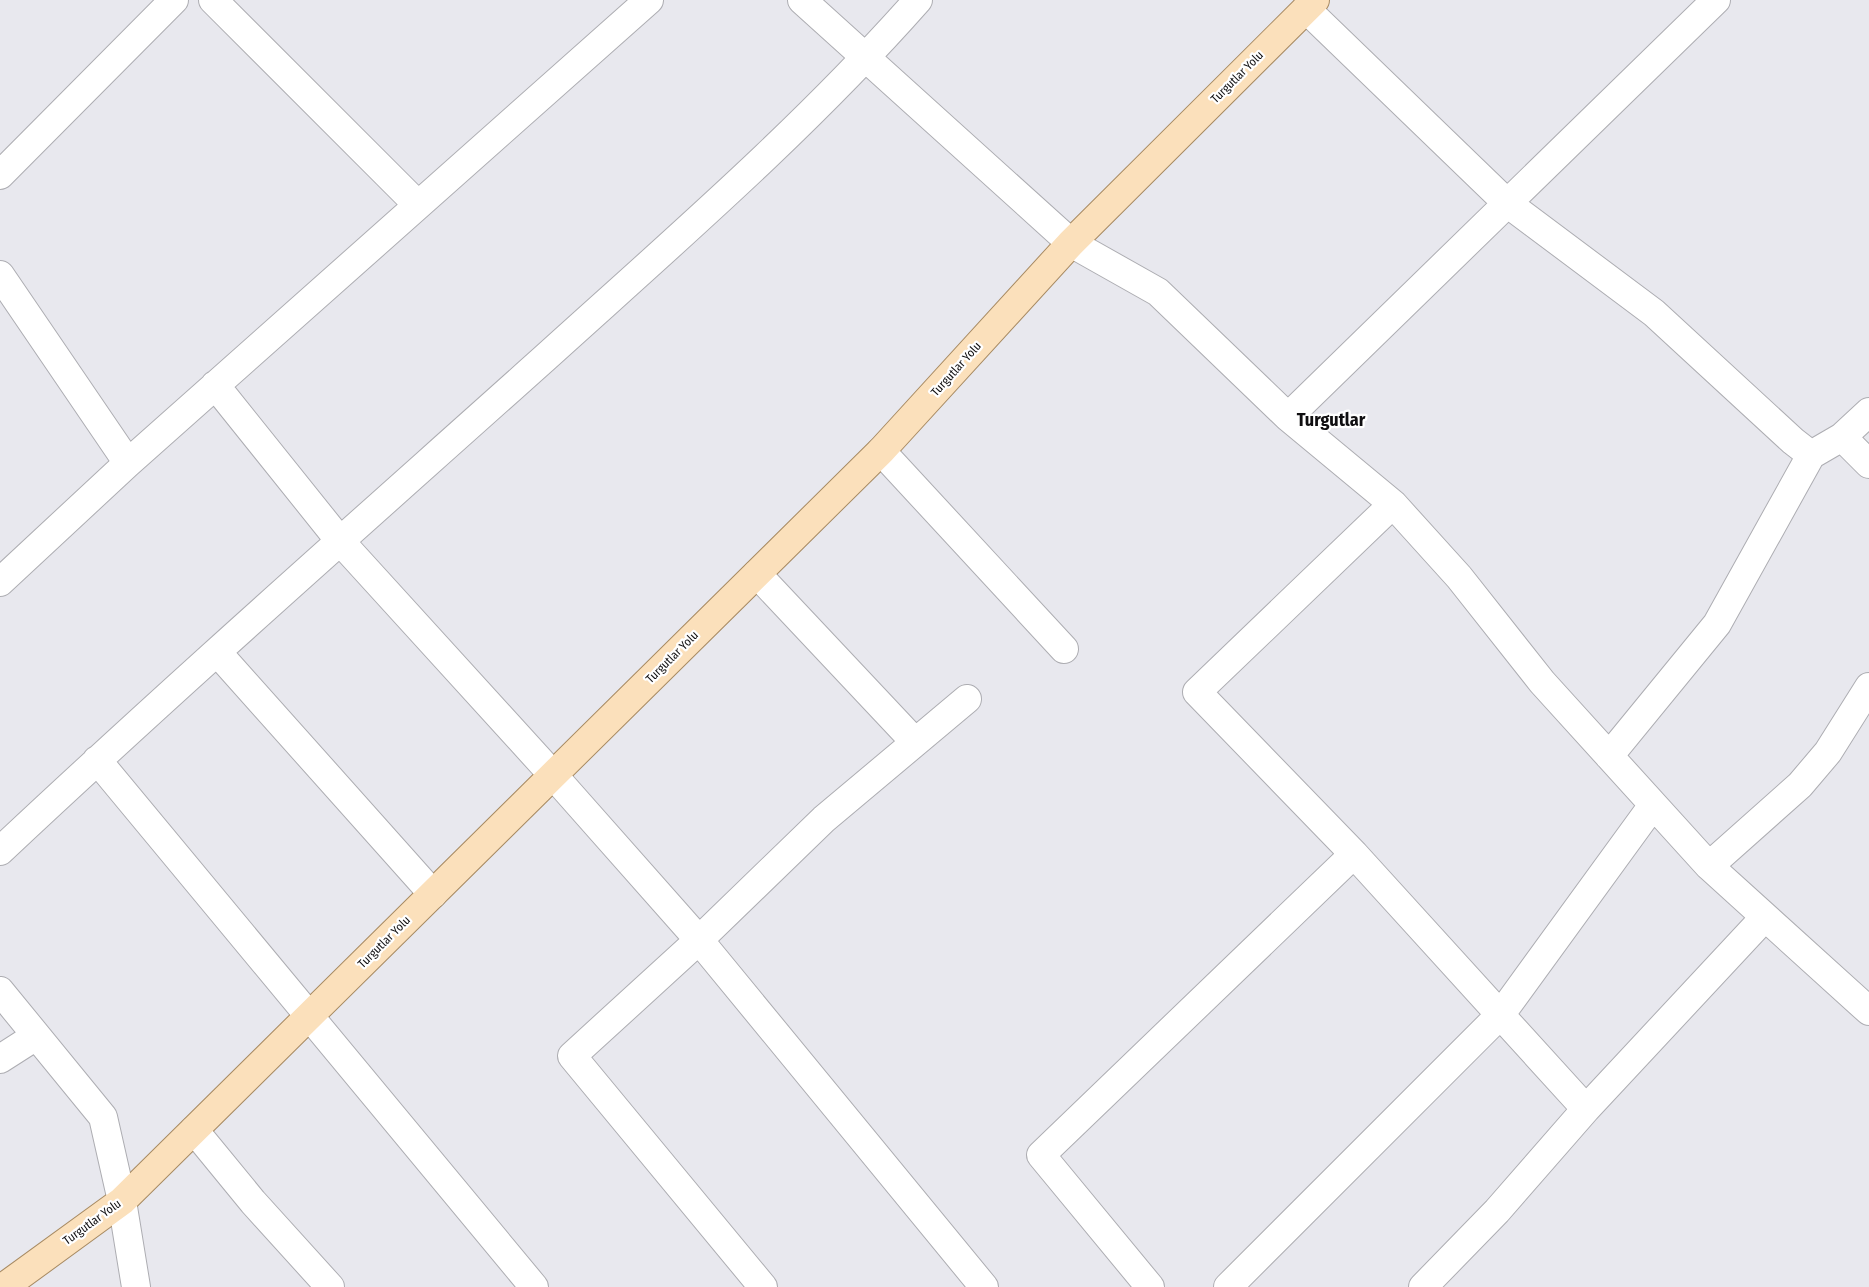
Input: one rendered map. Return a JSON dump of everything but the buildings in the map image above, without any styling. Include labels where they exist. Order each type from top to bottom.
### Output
[{"type":"main road","name":"Turgutlar Yolu","points":[[4,1287],[122,1201],[882,451],[1071,243],[1311,5]]},
{"type":"street","points":[[0,175],[174,0]]},
{"type":"street","points":[[214,0],[418,206]]},
{"type":"street","points":[[0,582],[128,463],[649,0]]},
{"type":"street","points":[[802,0],[1071,243],[1158,292],[1288,417],[1394,504],[1458,577],[1542,682],[1709,866],[1869,1012]]},
{"type":"street","points":[[0,851],[97,760],[690,228],[866,59],[918,0]]},
{"type":"street","points":[[1288,417],[1716,0]]},
{"type":"street","points":[[1311,5],[1508,203],[1654,313],[1793,441],[1812,454]]},
{"type":"street","points":[[0,275],[128,463]]},
{"type":"street","points":[[215,385],[340,541],[554,775],[699,940],[984,1287]]},
{"type":"street","points":[[1610,756],[1716,624],[1812,454],[1842,437],[1869,412]]},
{"type":"street","points":[[1842,437],[1869,464]]},
{"type":"street","points":[[882,451],[1064,649]]},
{"type":"street","points":[[1394,504],[1198,692],[1354,854],[1586,1109]]},
{"type":"street","points":[[757,574],[915,742]]},
{"type":"street","points":[[217,652],[433,894]]},
{"type":"street","points":[[1709,866],[1800,785],[1828,752],[1869,687]]},
{"type":"street","points":[[763,1287],[572,1056],[699,940],[824,819],[967,699]]},
{"type":"street","points":[[97,760],[534,1287]]},
{"type":"street","points":[[1228,1287],[1501,1014],[1653,805]]},
{"type":"street","points":[[1150,1287],[1041,1155],[1354,854]]},
{"type":"street","points":[[1433,1284],[1586,1109],[1765,917]]},
{"type":"street","points":[[0,991],[103,1117],[122,1201],[136,1287]]},
{"type":"street","points":[[0,1060],[36,1036]]},
{"type":"street","points":[[194,1130],[253,1202],[330,1287]]},
{"type":"district","name":"Turgutlar","points":[[1331,420]]}]
